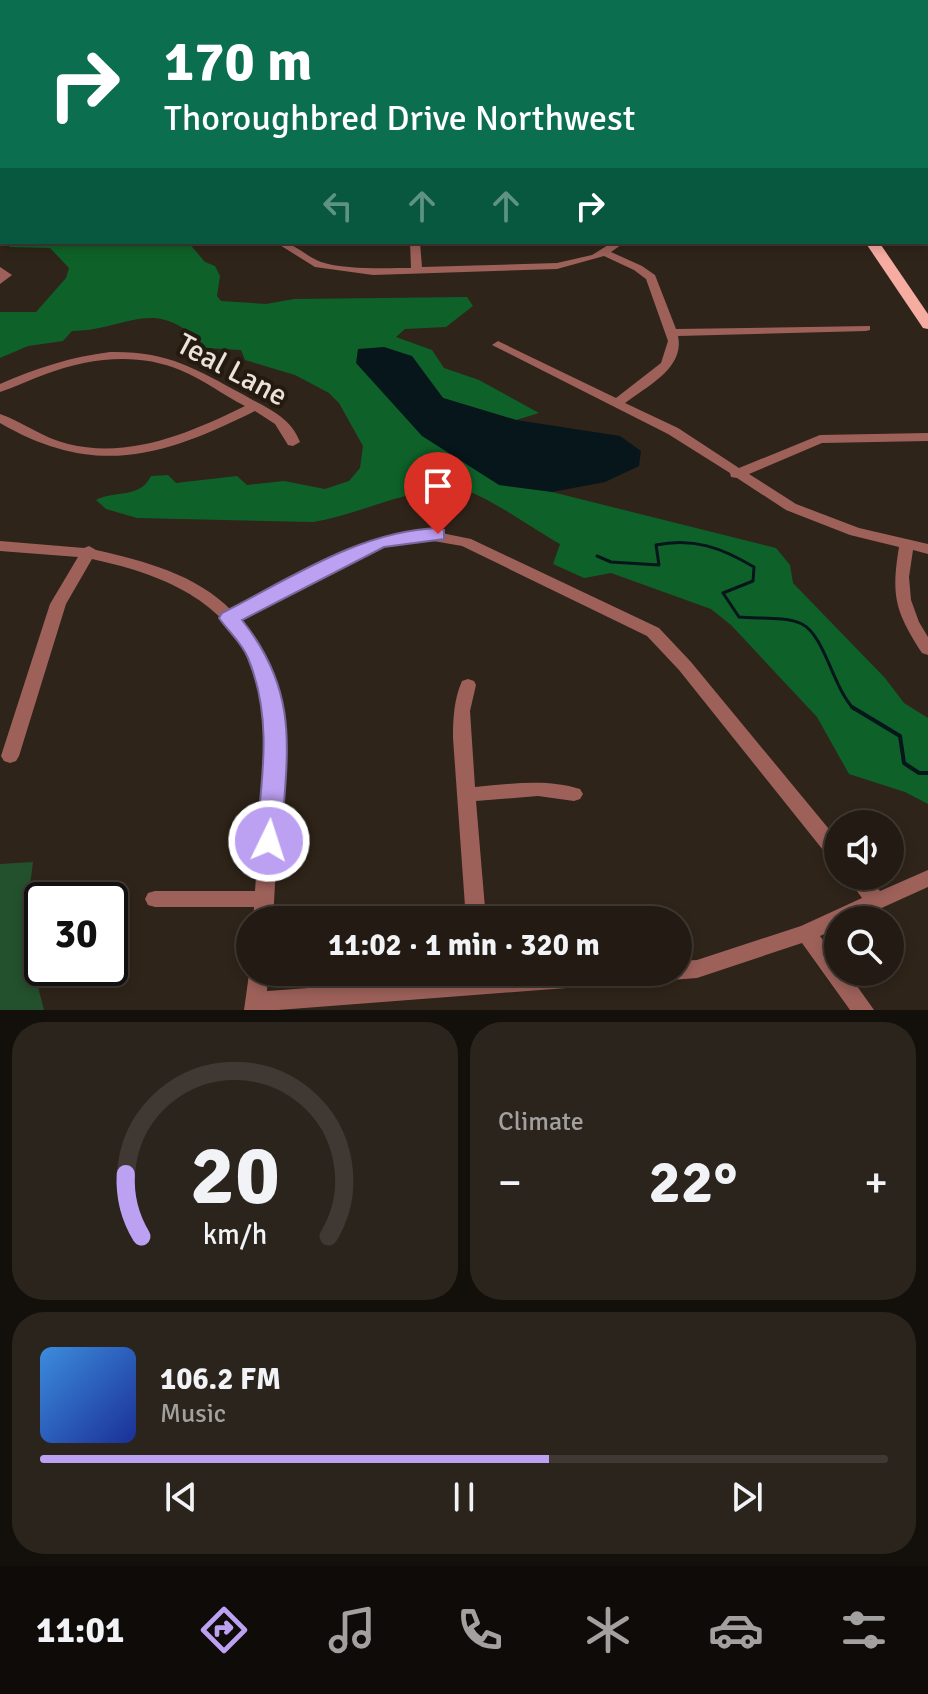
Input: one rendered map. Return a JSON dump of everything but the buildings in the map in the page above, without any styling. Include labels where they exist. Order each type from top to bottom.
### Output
[{"type":"main road","points":[[873,244],[928,325]]},
{"type":"street","points":[[283,244],[303,258],[329,268],[417,271],[557,266],[605,253],[617,244]]},
{"type":"street","points":[[415,244],[417,271]]},
{"type":"street","points":[[605,253],[651,277],[673,333],[674,347],[667,365],[617,403]]},
{"type":"street","points":[[0,270],[7,275],[0,281]]},
{"type":"street","points":[[673,333],[866,328]]},
{"type":"street","points":[[498,345],[673,431],[736,474],[811,516],[906,546],[928,549]]},
{"type":"street","name":"Teal Lane","points":[[0,388],[68,362],[132,356],[185,368],[286,426],[293,442]]},
{"type":"street","points":[[0,418],[33,439],[52,446],[115,453],[186,439],[255,406]]},
{"type":"street","points":[[736,474],[820,439],[928,437]]},
{"type":"street","points":[[230,618],[378,543],[422,534],[466,542],[653,632],[685,666],[824,837]]},
{"type":"street","points":[[0,546],[89,551],[169,574],[208,598],[252,645],[265,671],[276,722],[264,906]]},
{"type":"street","points":[[906,546],[900,583],[902,605],[928,649]]},
{"type":"street","points":[[10,756],[54,615],[69,582],[89,551]]},
{"type":"street","points":[[468,685],[462,724],[475,906]]},
{"type":"street","points":[[466,795],[538,789],[574,794]]},
{"type":"street","points":[[692,969],[806,933],[928,878]]},
{"type":"street","points":[[867,890],[876,901]]},
{"type":"street","points":[[155,899],[265,899]]},
{"type":"street","points":[[806,933],[863,1010]]},
{"type":"street","points":[[257,986],[255,1006],[423,986]]},
{"type":"green space","points":[[7,244],[190,244],[205,262],[215,266],[220,276],[217,296],[221,301],[266,304],[294,299],[467,297],[473,306],[446,327],[405,329],[396,337],[432,350],[444,368],[479,380],[539,413],[516,420],[443,398],[412,357],[359,349],[552,492],[776,548],[790,565],[793,583],[885,678],[904,703],[928,718],[928,804],[905,792],[849,774],[817,717],[731,625],[711,609],[611,573],[584,578],[553,564],[560,544],[472,492],[425,492],[313,522],[137,518],[106,509],[96,500],[134,491],[151,476],[168,475],[176,483],[237,476],[247,485],[284,481],[325,489],[349,481],[360,468],[363,446],[339,403],[329,393],[295,375],[245,360],[241,350],[206,348],[188,331],[156,318],[72,331],[63,341],[28,346],[0,358],[0,312],[36,312],[66,278],[69,268],[50,248],[10,247]]},
{"type":"green space","points":[[33,862],[30,882],[24,882],[24,986],[38,986],[44,1010],[0,1010],[0,864]]},
{"type":"shaded area","points":[[384,347],[412,356],[443,398],[516,420],[620,436],[641,451],[639,466],[605,482],[552,492],[499,485],[422,436],[356,363],[358,349]]},
{"type":"waterway","points":[[597,556],[611,562],[659,565],[656,545],[682,542],[719,550],[754,567],[753,581],[723,593],[739,617],[788,620],[810,630],[853,708]]},
{"type":"waterway","points":[[853,708],[900,736],[904,763],[919,773],[928,773]]},
{"type":"route","points":[[269,841],[277,736],[272,696],[256,652],[230,618],[378,543],[404,536],[438,534]]}]
